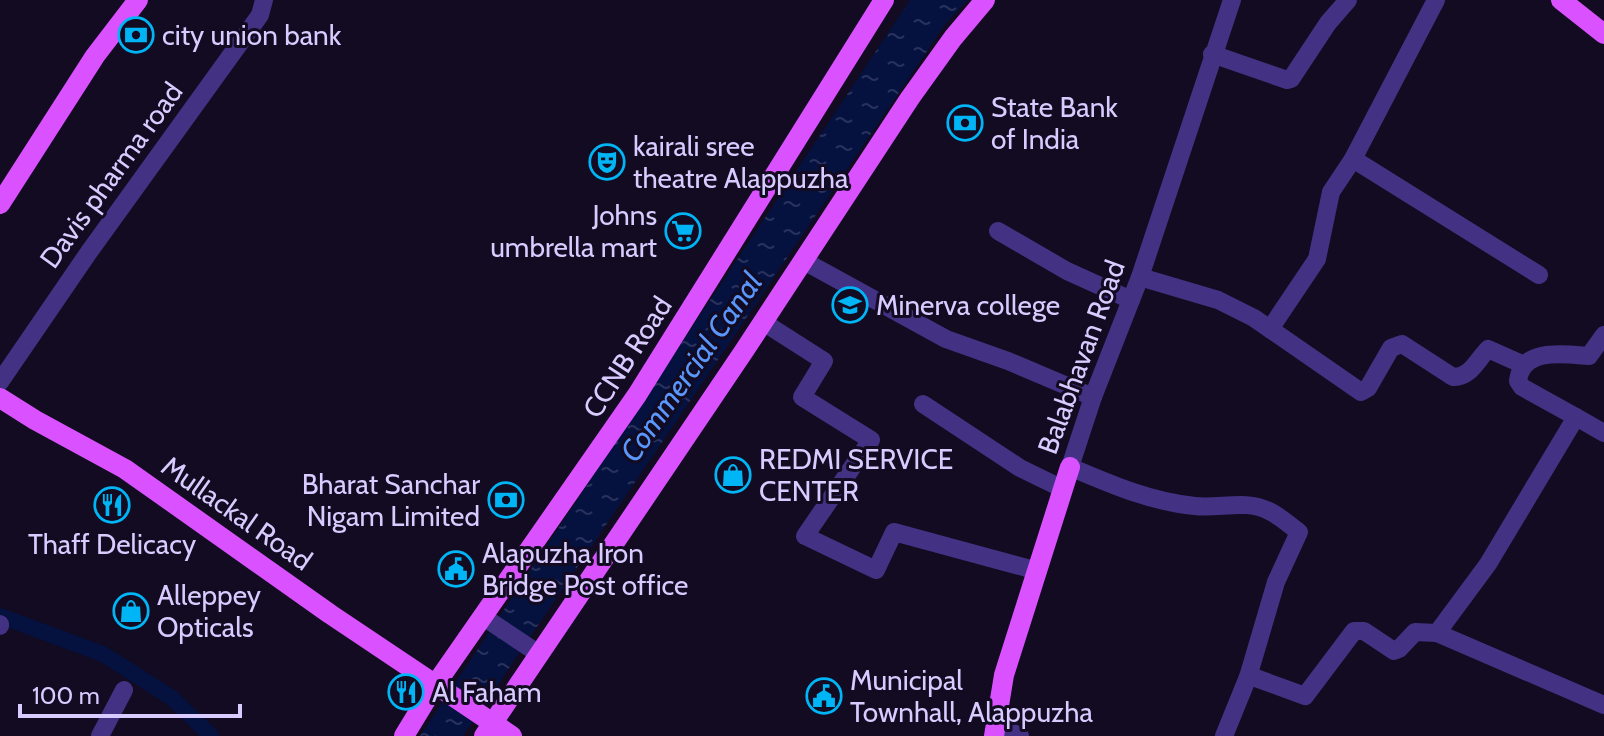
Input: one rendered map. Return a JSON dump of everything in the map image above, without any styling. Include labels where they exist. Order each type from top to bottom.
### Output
[{"type":"main road","points":[[0,204],[95,56],[138,0]]},
{"type":"main road","name":"CCNB Road","points":[[404,736],[637,395],[884,0]]},
{"type":"main road","points":[[512,736],[487,726],[533,650],[763,322],[910,98],[985,0]]},
{"type":"main road","points":[[1561,0],[1604,34]]},
{"type":"main road","name":"Mullackal Road","points":[[0,398],[125,469],[437,687],[487,726]]},
{"type":"main road","name":"Balabhavan Road","points":[[995,730],[1004,675],[1070,467]]},
{"type":"street","name":"Davis pharma road","points":[[0,382],[89,252],[260,15],[264,0]]},
{"type":"street","name":"Balabhavan Road","points":[[1070,467],[1093,397],[1140,277],[1232,0]]},
{"type":"street","points":[[1212,54],[1291,79],[1328,23],[1348,0]]},
{"type":"street","points":[[1270,329],[1317,259],[1331,192],[1353,159],[1436,0]]},
{"type":"street","points":[[1353,159],[1539,275]]},
{"type":"street","points":[[998,231],[1067,271],[1131,300]]},
{"type":"street","points":[[804,261],[946,339],[1093,397]]},
{"type":"street","points":[[1140,277],[1218,300],[1254,318],[1361,392],[1368,388],[1391,348],[1397,344],[1402,344],[1453,377],[1468,373],[1488,349],[1524,365]]},
{"type":"street","points":[[763,322],[824,361],[802,397],[871,440],[805,536],[876,570],[894,532],[1038,571]]},
{"type":"street","points":[[1604,335],[1597,361],[1548,353],[1524,365],[1518,381],[1522,387],[1604,433]]},
{"type":"street","points":[[923,404],[1020,468],[1063,489]]},
{"type":"street","points":[[1437,633],[1488,564],[1576,417]]},
{"type":"street","points":[[1070,467],[1147,497],[1195,507],[1246,505],[1261,508],[1299,532],[1276,582],[1248,677],[1224,736]]},
{"type":"street","points":[[486,619],[533,650]]},
{"type":"street","points":[[1248,677],[1305,696],[1354,631],[1364,631],[1394,651],[1415,632],[1437,633],[1604,705]]},
{"type":"street","points":[[100,736],[124,690]]},
{"type":"street","points":[[995,730],[1020,736]]},
{"type":"water","name":"Commercial Canal","points":[[910,0],[968,0],[946,23],[463,736],[420,736]]},
{"type":"waterway","points":[[0,616],[103,654],[172,698],[211,736]]},
{"type":"place","name":"city union bank","points":[[136,35]]},
{"type":"place","name":"State Bank of India","points":[[965,123]]},
{"type":"place","name":"kairali sree theatre Alappuzha","points":[[607,162]]},
{"type":"place","name":"Johns umbrella mart","points":[[683,231]]},
{"type":"place","name":"Minerva college","points":[[850,305]]},
{"type":"place","name":"REDMI SERVICE CENTER","points":[[733,475]]},
{"type":"place","name":"Bharat Sanchar Nigam Limited","points":[[506,500]]},
{"type":"place","name":"Thaff Delicacy","points":[[112,505]]},
{"type":"place","name":"Alapuzha Iron Bridge Post office","points":[[456,569]]},
{"type":"place","name":"Alleppey Opticals","points":[[131,611]]},
{"type":"place","name":"Al Faham","points":[[406,692]]},
{"type":"place","name":"Municipal Townhall, Alappuzha","points":[[824,696]]}]
